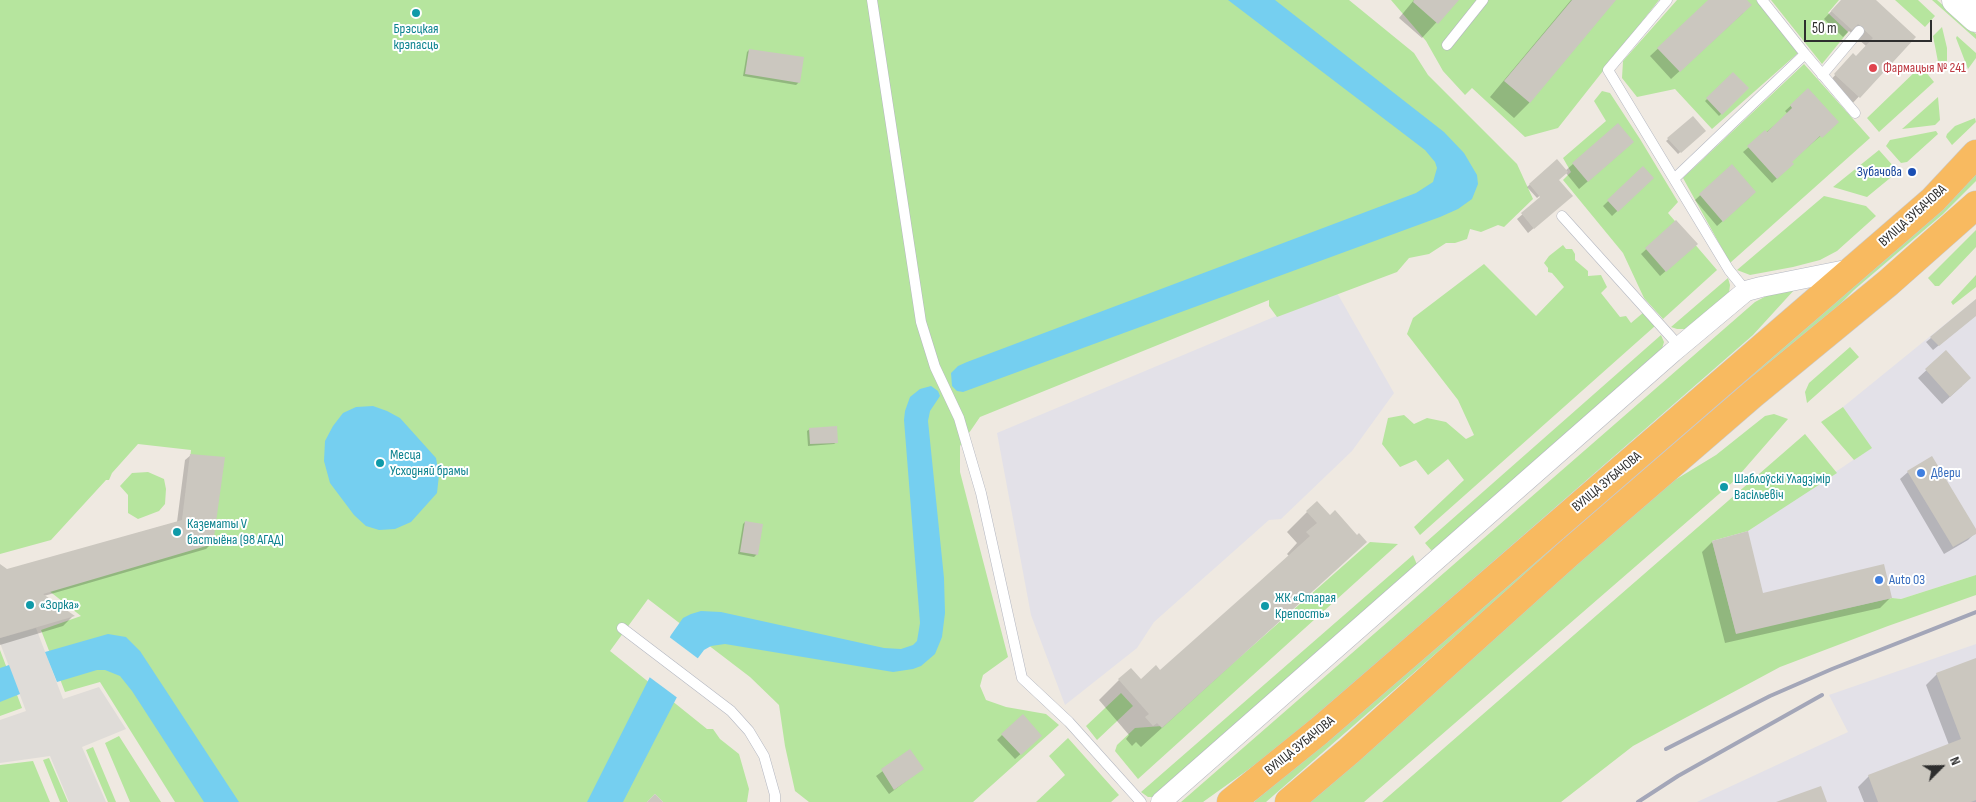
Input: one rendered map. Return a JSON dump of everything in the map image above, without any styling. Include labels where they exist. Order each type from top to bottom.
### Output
[{"type":"highway","name":"ВУЛІЦА ЗУБАЧОВА","points":[[1231,802],[1319,731],[1933,200],[1976,154]]},
{"type":"highway","points":[[1289,802],[1349,751],[1569,553],[1753,394],[1888,283],[1976,205]]},
{"type":"main road","points":[[1956,0],[1976,18]]},
{"type":"street","points":[[1161,802],[1746,291],[1851,269]]},
{"type":"lane","points":[[872,0],[921,322],[935,367],[959,418],[981,493],[1022,678],[1069,722],[1141,802]]},
{"type":"lane","points":[[1447,45],[1483,0]]},
{"type":"lane","points":[[1667,0],[1608,70],[1729,270],[1746,291]]},
{"type":"lane","points":[[1762,0],[1855,113]]},
{"type":"lane","points":[[1822,75],[1859,31]]},
{"type":"lane","points":[[1674,179],[1805,54]]},
{"type":"lane","points":[[1562,216],[1680,347]]},
{"type":"lane","points":[[622,628],[731,711],[749,731],[764,756],[775,795],[775,802]]},
{"type":"shaded area","points":[[1336,291],[1394,393],[1352,451],[1281,519],[1269,520],[1154,622],[1137,648],[1065,705],[1031,615],[997,433]]},
{"type":"shaded area","points":[[1976,299],[1976,575],[1901,599],[1892,598],[1736,634],[1712,541],[1748,531],[1871,448],[1843,407]]},
{"type":"shaded area","points":[[36,628],[63,699],[99,687],[126,729],[82,747],[106,802],[69,802],[50,756],[0,763],[0,720],[26,711],[0,643],[0,638]]},
{"type":"shaded area","points":[[1976,644],[1976,802],[1697,802],[1848,732],[1829,695]]},
{"type":"green space","points":[[0,0],[1349,0],[1414,53],[1428,75],[1517,164],[1533,199],[1504,227],[1498,225],[1481,232],[1470,229],[1467,239],[1455,243],[1446,243],[1429,254],[1409,258],[1397,272],[1277,317],[1269,306],[1269,300],[980,417],[960,446],[960,472],[1008,657],[983,675],[980,686],[986,700],[1006,707],[1046,714],[1059,725],[973,802],[809,802],[795,791],[785,746],[779,705],[750,677],[648,599],[610,651],[707,729],[713,729],[720,739],[739,754],[749,789],[747,802],[663,802],[655,794],[647,802],[175,802],[100,682],[65,692],[41,630],[81,616],[20,568],[184,523],[191,450],[138,444],[112,473],[109,480],[106,480],[51,540],[0,554]]},
{"type":"green space","points":[[1391,0],[1659,0],[1558,128],[1525,137],[1472,88],[1465,95],[1443,71],[1426,41]]},
{"type":"green space","points":[[1677,0],[1756,0],[1798,53],[1712,129],[1675,89],[1637,97],[1622,78],[1623,61]]},
{"type":"green space","points":[[1771,0],[1839,0],[1828,13],[1848,32],[1822,64]]},
{"type":"green space","points":[[1895,0],[1918,0],[1935,16],[1925,27]]},
{"type":"green space","points":[[1932,0],[1937,0],[1976,34],[1976,39]]},
{"type":"green space","points":[[1942,27],[1947,48],[1947,68],[1940,72],[1933,36]]},
{"type":"green space","points":[[1957,36],[1976,53],[1976,58],[1968,69],[1956,38]]},
{"type":"green space","points":[[1804,64],[1870,138],[1730,263],[1683,178]]},
{"type":"green space","points":[[1921,66],[1934,82],[1879,132],[1867,118]]},
{"type":"green space","points":[[1602,91],[1610,93],[1678,202],[1668,213],[1717,270],[1663,319],[1644,298],[1623,253],[1563,180],[1571,172],[1563,158],[1606,121],[1594,101]]},
{"type":"green space","points":[[1938,97],[1940,120],[1935,125],[1902,129]]},
{"type":"green space","points":[[1975,118],[1976,122],[1952,145],[1946,137],[1947,134],[1955,126]]},
{"type":"green space","points":[[1936,131],[1938,134],[1907,162],[1901,163],[1886,146],[1890,140]]},
{"type":"green space","points":[[1879,150],[1895,168],[1895,174],[1867,197],[1833,187]]},
{"type":"green space","points":[[1976,171],[1976,181],[1943,214],[1854,290],[1794,350],[1489,607],[1266,802],[1254,802]]},
{"type":"green space","points":[[1824,196],[1866,206],[1876,216],[1837,251],[1820,260],[1750,275],[1737,270]]},
{"type":"green space","points":[[1976,230],[1976,247],[1939,286],[1935,286],[1928,278]]},
{"type":"green space","points":[[1563,245],[1566,249],[1572,249],[1575,254],[1575,260],[1588,271],[1588,276],[1601,275],[1607,287],[1601,293],[1620,317],[1626,316],[1631,323],[1644,312],[1655,326],[1420,535],[1414,527],[1464,480],[1448,459],[1428,475],[1416,460],[1400,467],[1382,444],[1388,418],[1404,415],[1414,424],[1427,418],[1446,422],[1466,439],[1474,435],[1458,400],[1407,334],[1413,318],[1484,264],[1536,316],[1564,287],[1552,273],[1548,272],[1548,268],[1544,263],[1549,256]]},
{"type":"green space","points":[[1976,275],[1976,287],[1953,305],[1951,302]]},
{"type":"green space","points":[[1728,278],[1730,285],[1729,293],[1685,329],[1671,327]]},
{"type":"green space","points":[[1795,289],[1753,335],[1284,744],[1203,802],[1181,802],[1755,302],[1772,293]]},
{"type":"green space","points":[[1661,335],[1664,342],[1661,352],[1440,548],[1431,550],[1425,543]]},
{"type":"green space","points":[[1850,347],[1859,357],[1807,403],[1805,392],[1809,383]]},
{"type":"green space","points":[[1843,407],[1872,448],[1854,460],[1821,422]]},
{"type":"green space","points":[[1774,414],[1788,419],[1734,481],[1364,802],[1304,802],[1670,483],[1716,455],[1765,416]]},
{"type":"green space","points":[[1805,434],[1837,473],[1748,531],[1712,541],[1736,633],[1892,598],[1901,599],[1976,575],[1976,595],[1780,667],[1633,746],[1561,802],[1382,802]]},
{"type":"green space","points":[[148,472],[164,479],[166,489],[165,504],[159,511],[138,519],[128,513],[128,495],[120,486],[132,473]]},
{"type":"green space","points":[[1370,542],[1398,544],[1138,779],[1115,751],[1117,745],[1135,728],[1162,726]]},
{"type":"green space","points":[[1413,555],[1418,567],[1159,797],[1148,797],[1141,792]]},
{"type":"green space","points":[[0,650],[22,708],[0,716]]},
{"type":"green space","points":[[1121,693],[1133,706],[1097,740],[1086,726]]},
{"type":"green space","points":[[119,736],[161,802],[130,802],[105,743]]},
{"type":"green space","points":[[1068,738],[1119,795],[1111,802],[1036,802],[1065,775],[1049,756]]},
{"type":"green space","points":[[93,747],[116,802],[108,802],[86,750]]},
{"type":"green space","points":[[49,758],[68,802],[60,802],[43,760]]},
{"type":"green space","points":[[33,761],[50,802],[0,802],[0,765]]},
{"type":"water","points":[[1228,0],[1275,0],[1444,132],[1464,153],[1477,175],[1478,184],[1472,199],[1458,209],[1440,217],[963,392],[957,391],[952,386],[951,373],[958,366],[967,362],[1416,193],[1433,182],[1437,168],[1435,162],[1425,150]]},
{"type":"water","points":[[931,386],[938,391],[940,396],[930,411],[928,421],[944,578],[945,613],[942,637],[935,654],[921,666],[893,672],[725,644],[711,646],[704,650],[695,662],[623,802],[587,802],[671,635],[683,618],[691,614],[701,611],[721,612],[884,648],[901,649],[913,645],[917,641],[920,623],[904,420],[910,397],[920,389]]},
{"type":"water","points":[[373,406],[400,418],[436,458],[439,475],[437,493],[411,522],[395,529],[379,530],[366,526],[354,515],[330,483],[324,461],[325,441],[343,413],[356,407]]},
{"type":"water","points":[[108,634],[126,637],[140,651],[239,802],[204,802],[132,691],[120,676],[105,670],[97,670],[57,682],[45,652]]},
{"type":"water","points":[[9,665],[20,694],[0,702],[0,668]]},
{"type":"pier","points":[[668,636],[700,660],[679,699],[648,676]]},
{"type":"building","points":[[1414,0],[1459,0],[1438,24],[1413,2]]},
{"type":"building","points":[[1572,0],[1616,0],[1530,103],[1504,81]]},
{"type":"building","points":[[1708,0],[1747,0],[1752,5],[1680,72],[1657,48]]},
{"type":"building","points":[[1841,0],[1876,0],[1916,37],[1860,98],[1834,74],[1853,53],[1856,56],[1873,38],[1858,24],[1852,30],[1831,11]]},
{"type":"building","points":[[749,49],[804,57],[800,83],[745,74]]},
{"type":"building","points":[[1733,72],[1749,88],[1722,115],[1706,98]]},
{"type":"building","points":[[1808,88],[1839,122],[1822,138],[1820,136],[1777,179],[1747,146],[1765,130],[1767,132],[1792,108],[1790,105]]},
{"type":"building","points":[[1693,116],[1706,131],[1681,153],[1667,138]]},
{"type":"building","points":[[1618,123],[1634,142],[1588,182],[1572,163]]},
{"type":"building","points":[[1557,159],[1568,172],[1559,180],[1573,196],[1534,229],[1521,213],[1540,197],[1529,184]]},
{"type":"building","points":[[1732,164],[1756,192],[1723,222],[1699,194]]},
{"type":"building","points":[[1643,166],[1654,178],[1618,212],[1607,200]]},
{"type":"building","points":[[1676,220],[1698,244],[1666,272],[1645,248]]},
{"type":"building","points":[[1976,299],[1976,316],[1939,346],[1930,337]]},
{"type":"building","points":[[1946,350],[1971,378],[1950,397],[1925,369]]},
{"type":"building","points":[[837,426],[838,443],[810,444],[809,428]]},
{"type":"building","name":"Казематы V бастыёна (98 АГАД)","points":[[190,454],[225,457],[213,544],[43,594],[75,616],[0,638],[0,564],[7,569],[182,520]]},
{"type":"building","points":[[1932,456],[1976,529],[1976,534],[1953,547],[1907,471]]},
{"type":"building","name":"ЖК «Старая Крепость»","points":[[1317,501],[1330,515],[1335,510],[1357,535],[1359,533],[1367,542],[1162,728],[1157,723],[1153,726],[1145,717],[1149,714],[1118,679],[1131,668],[1141,679],[1156,665],[1160,670],[1259,582],[1310,536],[1306,532],[1317,523],[1306,511]]},
{"type":"building","points":[[745,521],[763,524],[758,555],[740,552]]},
{"type":"building","points":[[1748,531],[1763,593],[1884,564],[1892,598],[1736,634],[1712,541]]},
{"type":"building","points":[[1976,658],[1976,800],[1971,802],[1878,802],[1868,775],[1961,739],[1936,673]]},
{"type":"building","points":[[1023,714],[1042,736],[1021,755],[1001,734]]},
{"type":"building","points":[[910,749],[924,769],[894,790],[881,769]]},
{"type":"building","points":[[1821,786],[1827,802],[1776,802]]},
{"type":"building","points":[[655,794],[663,802],[647,802]]},
{"type":"railway","points":[[1666,749],[1770,696],[1832,669],[1976,612]]},
{"type":"railway","points":[[1638,802],[1678,776],[1822,695]]},
{"type":"place","name":"Брэсцкая крэпасць","points":[[416,13]]},
{"type":"place","name":"Фармацыя № 241","points":[[1873,68]]},
{"type":"place","name":"Зубачова","points":[[1912,172]]},
{"type":"place","name":"Месца Усходняй брамы","points":[[380,463]]},
{"type":"place","name":"Двери","points":[[1921,473]]},
{"type":"place","name":"Шаблоўскі Уладзімір Васільевіч","points":[[1724,487]]},
{"type":"place","name":"Казематы V бастыёна (98 АГАД)","points":[[177,532]]},
{"type":"place","name":"Auto 03","points":[[1879,580]]},
{"type":"place","name":"«Зорка»","points":[[30,605]]},
{"type":"place","name":"ЖК «Старая Крепость»","points":[[1265,606]]}]
